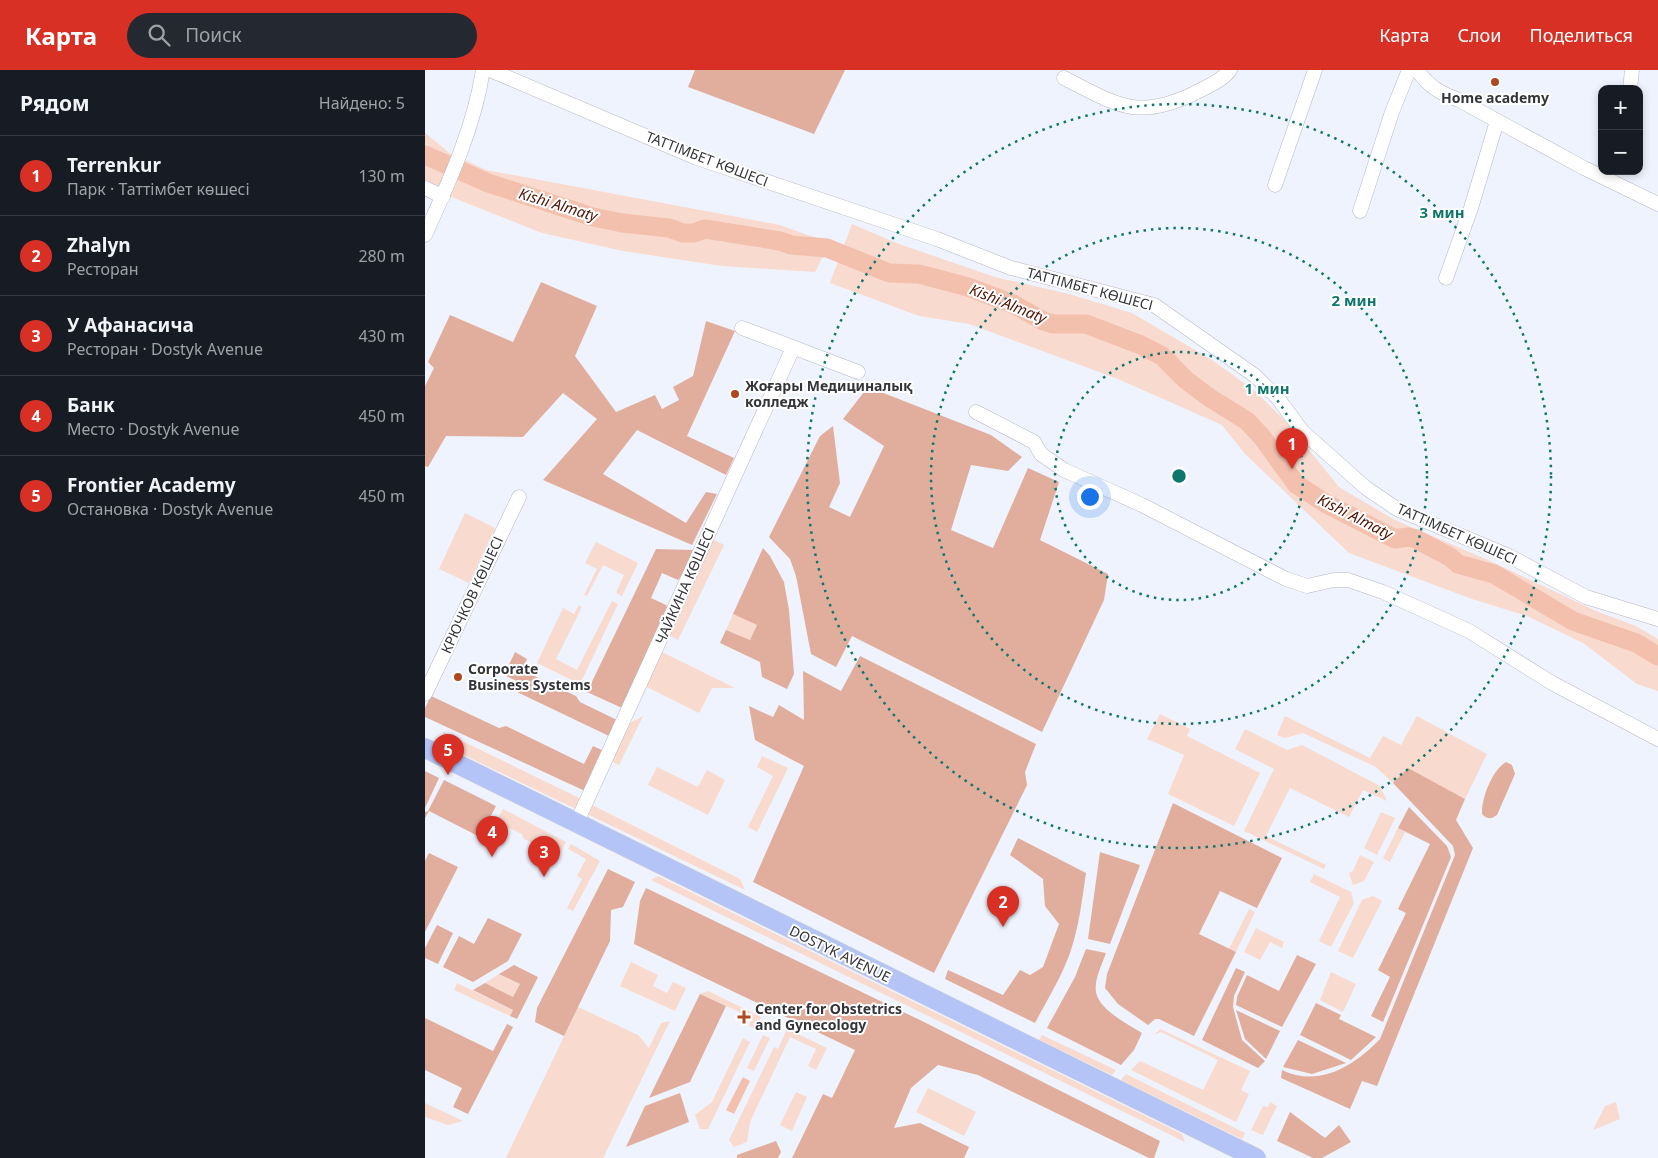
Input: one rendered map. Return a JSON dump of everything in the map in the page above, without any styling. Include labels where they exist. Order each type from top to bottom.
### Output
[{"type":"main road","name":"DOSTYK AVENUE","points":[[425,748],[1256,1158]]},
{"type":"street","points":[[425,235],[451,178],[479,94],[483,70]]},
{"type":"street","name":"ТАТТІМБЕТ КӨШЕСІ","points":[[490,70],[697,158],[937,239],[1011,268],[1154,305],[1253,375],[1277,397],[1302,431],[1366,488],[1397,509],[1509,556],[1586,596],[1658,619]]},
{"type":"street","points":[[1064,78],[1131,109],[1154,108],[1179,101],[1209,86],[1230,70]]},
{"type":"street","points":[[1275,185],[1315,70]]},
{"type":"street","points":[[1360,211],[1392,112],[1409,70]]},
{"type":"street","points":[[1417,70],[1428,84],[1439,93],[1459,100],[1497,121],[1598,170]]},
{"type":"street","points":[[1630,85],[1632,70]]},
{"type":"street","points":[[1446,278],[1471,208],[1497,121]]},
{"type":"street","points":[[1608,175],[1658,204]]},
{"type":"street","points":[[425,188],[443,196]]},
{"type":"street","points":[[743,328],[858,372]]},
{"type":"street","name":"ЧАЙКИНА КӨШЕСІ","points":[[576,824],[793,348]]},
{"type":"street","points":[[976,412],[1034,442],[1041,454],[1064,470],[1142,505],[1286,579],[1307,586],[1334,580],[1348,580],[1383,592],[1469,631],[1552,682],[1658,739]]},
{"type":"street","name":"КРЮЧКОВ КӨШЕСІ","points":[[425,694],[519,497]]},
{"type":"shaded area","points":[[695,70],[845,70],[814,134],[688,87]]},
{"type":"shaded area","points":[[425,133],[452,155],[439,190],[425,183]]},
{"type":"shaded area","points":[[463,159],[486,170],[780,225],[830,243],[815,272],[722,266],[623,251],[542,233],[449,196]]},
{"type":"shaded area","points":[[852,224],[899,244],[995,277],[1069,294],[1132,313],[1212,360],[1255,391],[1289,425],[1339,487],[1395,520],[1488,560],[1596,611],[1636,626],[1658,639],[1658,691],[1637,684],[1583,643],[1527,616],[1472,599],[1349,553],[1245,454],[1222,425],[1118,379],[969,324],[919,316],[830,283]]},
{"type":"shaded area","points":[[541,282],[597,306],[575,356],[616,412],[655,395],[662,409],[679,400],[673,387],[693,376],[706,321],[735,331],[687,436],[734,458],[726,475],[637,430],[603,474],[686,523],[706,492],[717,494],[692,545],[543,480],[597,419],[563,393],[523,437],[446,436],[428,467],[425,466],[425,386],[434,368],[428,362],[450,315],[513,342]]},
{"type":"shaded area","points":[[868,387],[991,435],[1022,457],[1008,471],[971,465],[951,530],[993,548],[1028,468],[1059,482],[1040,540],[1108,574],[1104,600],[1042,732],[852,636],[836,667],[811,654],[796,576],[790,559],[769,537],[820,436],[833,426],[840,483],[829,507],[850,517],[884,446],[843,419]]},
{"type":"shaded area","points":[[465,513],[495,528],[469,583],[439,569]]},
{"type":"shaded area","points":[[712,539],[724,545],[678,640],[668,635]]},
{"type":"shaded area","points":[[596,542],[638,563],[622,596],[616,593],[624,575],[603,565],[587,596],[584,595],[597,569],[585,563]]},
{"type":"shaded area","points":[[763,548],[770,556],[784,582],[789,610],[794,674],[787,689],[762,677],[760,662],[720,643],[726,630],[750,640],[757,625],[733,614]]},
{"type":"shaded area","points":[[656,549],[694,550],[678,580],[662,573],[651,598],[666,605],[668,609],[622,708],[587,692]]},
{"type":"shaded area","points":[[612,601],[618,604],[580,684],[537,663],[563,608],[574,614],[579,605],[582,607],[556,659],[577,670]]},
{"type":"shaded area","points":[[733,614],[757,625],[750,640],[726,630]]},
{"type":"shaded area","points":[[660,651],[735,688],[712,688],[699,713],[645,686]]},
{"type":"shaded area","points":[[515,652],[527,659],[522,670],[576,696],[580,702],[617,720],[609,736],[517,692],[521,683],[504,675]]},
{"type":"shaded area","points":[[860,656],[1036,744],[1025,772],[1027,785],[934,973],[753,882],[804,766],[755,740],[749,706],[773,717],[779,705],[804,720],[803,671],[841,691]]},
{"type":"shaded area","points":[[431,696],[499,728],[506,726],[584,764],[593,746],[604,751],[585,791],[425,717],[425,708]]},
{"type":"shaded area","points":[[1160,714],[1190,729],[1187,736],[1260,773],[1234,826],[1168,794],[1184,755],[1147,739]]},
{"type":"shaded area","points":[[643,716],[619,765],[611,761],[630,723]]},
{"type":"shaded area","points":[[1285,716],[1370,758],[1383,736],[1401,745],[1417,716],[1487,754],[1465,799],[1408,769],[1393,783],[1376,767],[1303,733],[1285,738],[1277,735]]},
{"type":"shaded area","points":[[1245,729],[1287,750],[1302,745],[1380,786],[1387,801],[1363,790],[1349,817],[1290,788],[1266,836],[1326,865],[1324,869],[1244,831],[1274,769],[1235,749]]},
{"type":"shaded area","points":[[444,732],[583,800],[578,810],[439,743]]},
{"type":"shaded area","points":[[762,756],[788,768],[757,832],[748,827],[773,776],[757,767]]},
{"type":"shaded area","points":[[1506,762],[1512,765],[1515,774],[1497,815],[1488,818],[1482,814],[1485,793],[1496,771]]},
{"type":"shaded area","points":[[657,767],[698,787],[707,770],[725,780],[708,815],[648,785]]},
{"type":"shaded area","points":[[1408,768],[1465,799],[1456,820],[1473,848],[1377,1086],[1362,1081],[1350,1109],[1281,1078],[1282,1070],[1309,1077],[1335,1071],[1359,1058],[1380,1039],[1455,855],[1453,846],[1393,783]]},
{"type":"shaded area","points":[[425,771],[439,778],[425,808]]},
{"type":"shaded area","points":[[444,780],[496,806],[480,837],[429,811],[425,818],[425,812],[428,811]]},
{"type":"shaded area","points":[[1173,803],[1282,858],[1257,908],[1220,891],[1199,934],[1236,952],[1194,1036],[1159,1019],[1155,1019],[1148,1025],[1118,1004],[1105,988],[1107,974]]},
{"type":"shaded area","points":[[592,805],[740,879],[745,890],[587,814]]},
{"type":"shaded area","points":[[1409,807],[1447,846],[1451,857],[1383,1022],[1371,1016],[1390,977],[1378,970],[1406,913],[1398,909],[1430,844],[1398,828]]},
{"type":"shaded area","points":[[503,809],[566,842],[559,856],[524,839],[522,834],[496,822]]},
{"type":"shaded area","points":[[1381,812],[1395,818],[1377,855],[1364,848]]},
{"type":"shaded area","points":[[1398,828],[1405,832],[1390,862],[1383,858]]},
{"type":"shaded area","points":[[1018,838],[1086,873],[1078,923],[1070,953],[1035,1023],[945,979],[948,970],[1003,995],[1020,970],[1030,975],[1043,967],[1059,924],[1045,906],[1043,879],[1010,855]]},
{"type":"shaded area","points":[[571,844],[600,861],[573,911],[567,908],[582,879],[577,876],[586,859],[568,849]]},
{"type":"shaded area","points":[[1100,852],[1140,865],[1110,944],[1088,939]]},
{"type":"shaded area","points":[[429,853],[458,867],[425,932],[425,861]]},
{"type":"shaded area","points":[[1360,855],[1374,862],[1364,881],[1353,885],[1349,873],[1353,871]]},
{"type":"shaded area","points":[[608,869],[635,882],[623,907],[611,910],[610,941],[564,1036],[535,1022],[537,1008]]},
{"type":"shaded area","points":[[1314,874],[1351,892],[1354,903],[1331,947],[1319,941],[1340,897],[1310,882]]},
{"type":"shaded area","points":[[658,876],[1182,1134],[1185,1142],[651,880]]},
{"type":"shaded area","points":[[646,888],[922,1021],[1160,1141],[1154,1158],[1149,1158],[978,1075],[938,1065],[911,1088],[894,1128],[920,1123],[969,1147],[964,1158],[792,1158],[823,1094],[832,1098],[855,1050],[634,944],[640,901]]},
{"type":"shaded area","points":[[1373,896],[1382,901],[1353,958],[1338,951],[1362,900]]},
{"type":"shaded area","points":[[1249,909],[1255,912],[1236,952],[1229,949]]},
{"type":"shaded area","points":[[488,918],[522,934],[508,961],[473,982],[443,967],[459,936],[474,944]]},
{"type":"shaded area","points":[[437,925],[453,933],[438,964],[425,958],[425,948]]},
{"type":"shaded area","points":[[1256,928],[1284,942],[1282,948],[1270,942],[1260,960],[1244,952]]},
{"type":"shaded area","points":[[1086,949],[1106,953],[1096,982],[1096,992],[1102,1005],[1115,1016],[1142,1033],[1134,1050],[1121,1065],[1047,1028],[1075,977]]},
{"type":"shaded area","points":[[1297,955],[1316,964],[1282,1027],[1236,1005],[1237,997],[1247,975],[1279,991]]},
{"type":"shaded area","points":[[631,962],[658,975],[653,986],[667,993],[673,982],[686,988],[675,1011],[620,986]]},
{"type":"shaded area","points":[[514,965],[538,977],[517,1019],[510,1016],[513,1010],[473,990],[485,983],[513,997],[520,984],[499,974]]},
{"type":"shaded area","points":[[1236,968],[1245,972],[1234,996],[1233,1007],[1242,1040],[1265,1061],[1258,1068],[1202,1040]]},
{"type":"shaded area","points":[[1331,972],[1356,984],[1343,1012],[1320,1000]]},
{"type":"shaded area","points":[[499,974],[520,984],[513,997],[485,983]]},
{"type":"shaded area","points":[[457,983],[513,1010],[510,1016],[454,990]]},
{"type":"shaded area","points":[[708,991],[761,1017],[756,1029],[749,1026],[752,1018],[700,994]]},
{"type":"shaded area","points":[[700,994],[726,1006],[690,1082],[649,1098]]},
{"type":"shaded area","points":[[1316,1003],[1341,1015],[1339,1019],[1376,1037],[1351,1060],[1300,1035]]},
{"type":"shaded area","points":[[578,1007],[638,1035],[649,1048],[661,1023],[670,1021],[603,1158],[506,1158]]},
{"type":"shaded area","points":[[1236,1010],[1280,1031],[1266,1059],[1245,1039]]},
{"type":"shaded area","points":[[425,1018],[493,1051],[507,1024],[513,1027],[468,1114],[453,1107],[462,1088],[425,1070]]},
{"type":"shaded area","points":[[787,1029],[827,1048],[816,1070],[808,1066],[816,1049],[790,1037],[750,1122],[747,1142],[734,1147],[729,1140],[774,1047],[778,1049]]},
{"type":"shaded area","points":[[1160,1029],[1250,1071],[1241,1090],[1249,1094],[1236,1122],[1131,1070],[1140,1061],[1203,1090],[1218,1060],[1161,1032],[1154,1035]]},
{"type":"shaded area","points":[[763,1035],[770,1038],[754,1071],[747,1068]]},
{"type":"shaded area","points":[[1042,1035],[1116,1070],[1112,1075],[1039,1040]]},
{"type":"shaded area","points":[[743,1038],[750,1042],[708,1129],[700,1129],[695,1115],[712,1102]]},
{"type":"shaded area","points":[[1298,1040],[1346,1063],[1312,1074],[1283,1067]]},
{"type":"shaded area","points":[[1126,1074],[1245,1133],[1242,1139],[1121,1080]]},
{"type":"shaded area","points":[[743,1077],[750,1081],[734,1114],[726,1110]]},
{"type":"shaded area","points":[[928,1088],[976,1112],[964,1136],[916,1112]]},
{"type":"shaded area","points":[[796,1092],[807,1097],[792,1131],[780,1125]]},
{"type":"shaded area","points":[[680,1093],[689,1122],[626,1147],[645,1106]]},
{"type":"shaded area","points":[[1270,1102],[1277,1106],[1263,1135],[1251,1130],[1263,1106],[1268,1107]]},
{"type":"shaded area","points":[[1616,1102],[1620,1119],[1593,1130],[1605,1106]]},
{"type":"shaded area","points":[[425,1103],[463,1121],[448,1125],[425,1117]]},
{"type":"shaded area","points":[[1290,1112],[1325,1138],[1339,1125],[1351,1142],[1322,1158],[1313,1158],[1277,1141]]},
{"type":"shaded area","points":[[776,1141],[781,1152],[778,1158],[737,1158],[737,1155]]},
{"type":"waterway","name":"Kіshі Almaty","points":[[425,155],[488,183],[593,217],[622,223],[669,228],[683,233],[694,233],[705,229],[780,241],[791,245],[827,248],[889,273],[919,274],[968,287],[1013,304],[1043,321],[1053,324],[1086,324],[1141,345],[1162,356],[1186,380],[1210,398],[1247,421],[1262,437],[1296,484],[1325,503],[1395,539],[1408,537],[1416,539],[1450,557],[1458,564],[1494,574],[1573,621],[1636,643],[1658,656]]},
{"type":"place","name":"Home academy","points":[[1495,82]]},
{"type":"place","name":"Жоғары Медициналық колледж","points":[[735,394]]},
{"type":"place","name":"Terrenkur","points":[[1292,469]]},
{"type":"place","name":"Corporate Business Systems","points":[[458,677]]},
{"type":"place","name":"Frontier Academy","points":[[448,775]]},
{"type":"place","name":"Банк","points":[[492,857]]},
{"type":"place","name":"У Афанасича","points":[[544,877]]},
{"type":"place","name":"Zhalyn","points":[[1003,927]]},
{"type":"place","name":"Center for Obstetrics and Gynecology","points":[[744,1017]]}]
